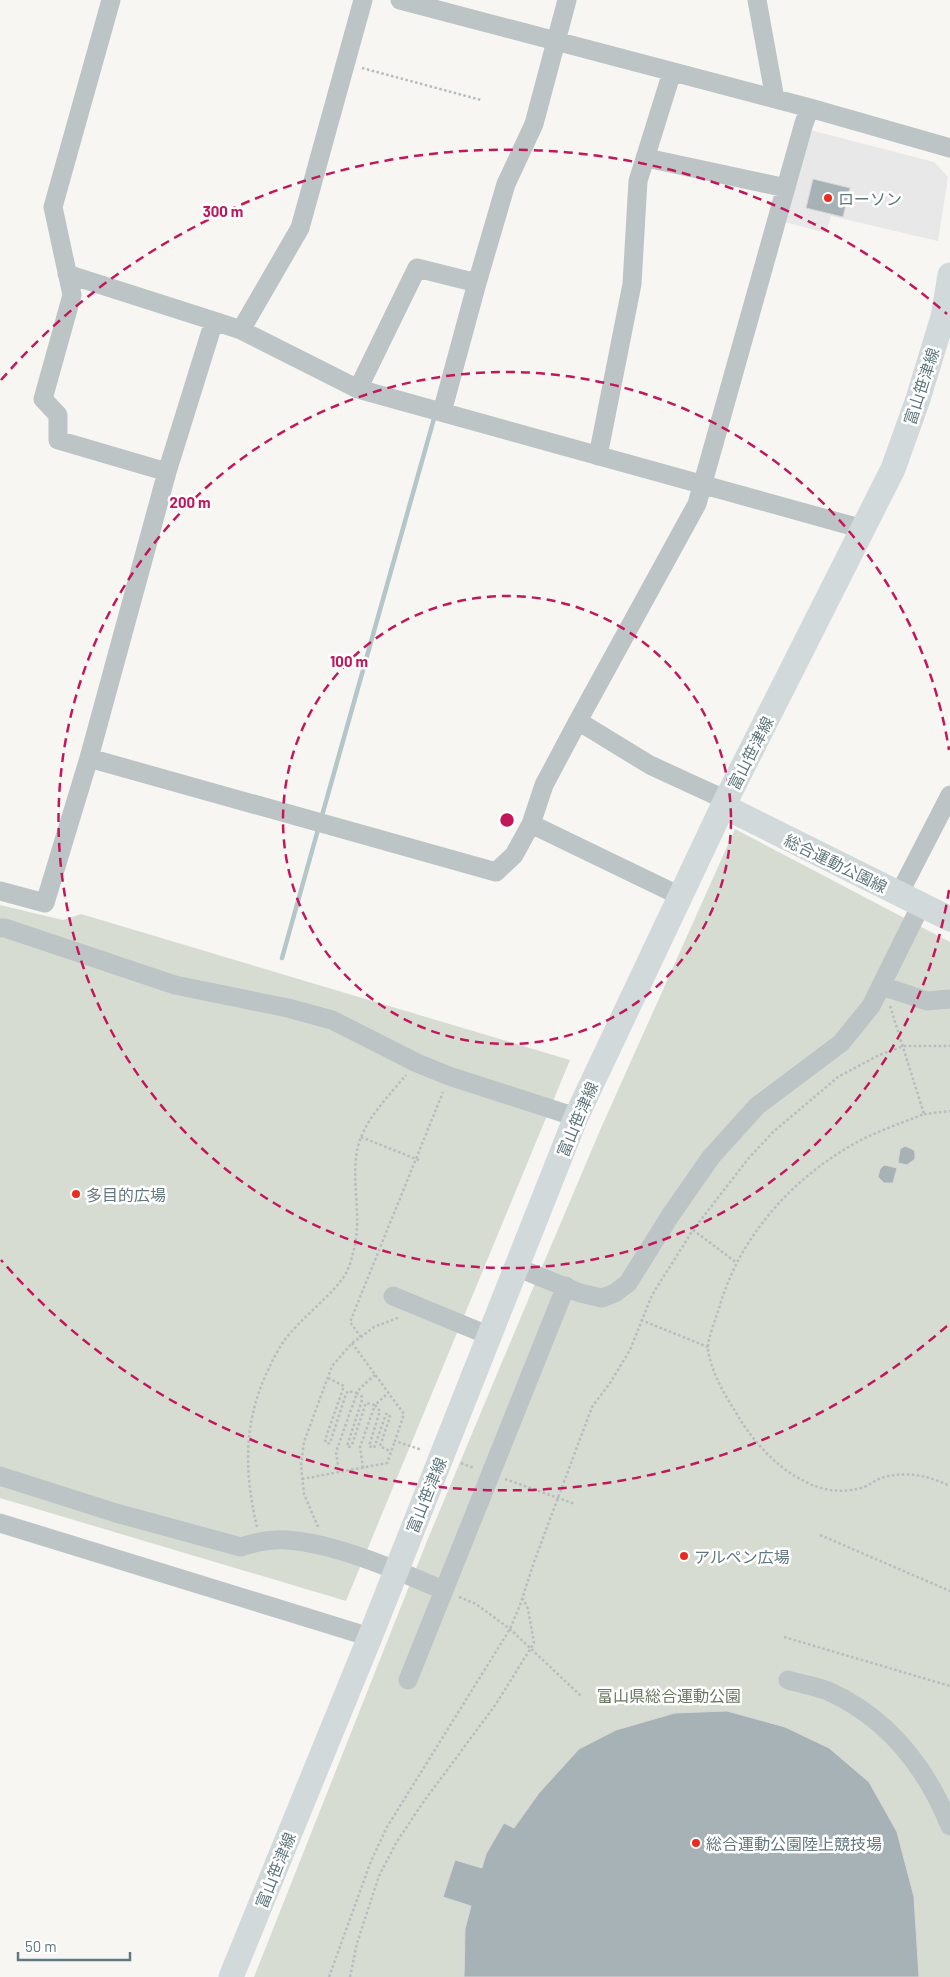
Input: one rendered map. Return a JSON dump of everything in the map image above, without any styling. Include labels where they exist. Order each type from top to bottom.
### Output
[{"type":"main road","name":"富山笹津線","points":[[231,1977],[370,1637],[576,1117],[724,803],[893,469],[946,317],[950,275]]},
{"type":"main road","name":"総合運動公園線","points":[[724,803],[950,919]]},
{"type":"street","points":[[111,0],[53,207],[72,295],[43,399],[58,415],[58,440],[167,472]]},
{"type":"street","points":[[241,330],[300,228],[363,0]]},
{"type":"street","points":[[400,0],[810,108],[950,148]]},
{"type":"street","points":[[438,411],[473,282],[506,184],[534,124],[567,0]]},
{"type":"street","points":[[757,0],[775,99]]},
{"type":"street","points":[[598,456],[632,284],[638,181],[672,72]]},
{"type":"street","points":[[89,758],[496,872],[514,855],[531,824],[544,785],[696,504],[810,108]]},
{"type":"street","points":[[656,160],[786,188]]},
{"type":"street","points":[[358,389],[416,268],[473,282]]},
{"type":"street","points":[[67,274],[241,330],[358,389],[863,529]]},
{"type":"street","points":[[0,890],[45,903],[89,758],[167,472],[214,321]]},
{"type":"street","points":[[578,721],[650,765],[724,803]]},
{"type":"street","points":[[899,894],[950,795]]},
{"type":"street","points":[[531,824],[680,896]]},
{"type":"street","points":[[516,1267],[566,1286],[580,1294],[602,1298],[615,1293],[628,1283],[670,1216],[711,1157],[757,1106],[841,1043],[871,1006],[885,993],[922,905]]},
{"type":"street","points":[[0,928],[6,928],[175,985],[288,1008],[332,1020],[417,1063],[449,1076],[576,1117]]},
{"type":"street","points":[[885,993],[927,1001],[950,998]]},
{"type":"street","points":[[408,1680],[566,1286]]},
{"type":"street","points":[[392,1296],[490,1336]]},
{"type":"street","points":[[0,1476],[116,1513],[241,1547],[260,1541],[285,1539],[315,1543],[396,1570],[443,1590]]},
{"type":"street","points":[[0,1523],[370,1637]]},
{"type":"street","points":[[788,1680],[827,1690],[866,1711],[895,1737],[917,1764],[935,1791],[950,1826]]},
{"type":"path","points":[[346,64],[481,100]]},
{"type":"path","points":[[885,993],[904,1046],[924,1114]]},
{"type":"path","points":[[330,1977],[371,1861],[386,1827],[510,1628],[523,1598],[534,1562],[592,1407],[610,1383],[630,1350],[652,1295],[693,1230],[748,1159],[774,1132],[838,1077],[878,1055],[904,1046],[950,1046]]},
{"type":"path","points":[[260,1541],[250,1500],[247,1456],[250,1426],[258,1390],[274,1357],[291,1332],[344,1277],[353,1252],[357,1230],[356,1151],[364,1129],[417,1063]]},
{"type":"path","points":[[360,1337],[350,1322],[449,1076]]},
{"type":"path","points":[[950,1111],[924,1114],[865,1138],[834,1156],[804,1179],[774,1209],[737,1263],[725,1290],[708,1347],[720,1386],[746,1431],[783,1468],[806,1483],[835,1492],[862,1488],[883,1477],[906,1474],[933,1478],[950,1486]]},
{"type":"path","points":[[361,1137],[421,1161]]},
{"type":"path","points":[[693,1230],[737,1263]]},
{"type":"path","points":[[327,1547],[304,1494],[301,1465],[304,1442],[332,1366],[352,1343],[374,1327],[422,1308]]},
{"type":"path","points":[[641,1320],[708,1347]]},
{"type":"path","points":[[302,1479],[387,1463],[404,1414],[352,1343]]},
{"type":"path","points":[[339,1472],[336,1452],[357,1394],[360,1388],[375,1375]]},
{"type":"path","points":[[328,1378],[344,1386],[325,1440],[327,1444],[330,1443],[348,1391],[362,1397],[362,1400],[347,1446],[349,1447],[352,1444],[366,1403],[376,1405],[380,1412],[369,1446],[374,1448],[386,1414],[389,1414],[390,1418],[380,1446],[391,1452]]},
{"type":"path","points":[[363,1468],[360,1447],[376,1405],[388,1393]]},
{"type":"path","points":[[395,1441],[409,1445]]},
{"type":"path","points":[[820,1535],[950,1591]]},
{"type":"path","points":[[443,1590],[476,1604],[510,1628],[581,1696]]},
{"type":"path","points":[[350,1977],[358,1943],[379,1876],[396,1843],[422,1804],[496,1704],[534,1644],[528,1609],[523,1598]]},
{"type":"path","points":[[784,1637],[950,1686]]},
{"type":"shaded area","points":[[810,130],[934,162],[948,177],[938,241],[831,216],[826,233],[785,222]]},
{"type":"green space","name":"富山県総合運動公園","points":[[735,829],[950,942],[950,1977],[254,1977],[427,1541],[601,1128]]},
{"type":"green space","points":[[0,905],[63,920],[81,914],[570,1060],[346,1601],[0,1498]]},
{"type":"building","name":"ローソン","points":[[813,179],[850,188],[843,217],[806,208]]},
{"type":"building","points":[[905,1146],[914,1150],[915,1154],[915,1159],[907,1165],[898,1163],[900,1149]]},
{"type":"building","points":[[884,1165],[897,1168],[893,1183],[884,1183],[878,1177],[880,1169]]},
{"type":"building","name":"総合運動公園陸上競技場","points":[[727,1711],[785,1727],[829,1748],[869,1782],[897,1832],[914,1897],[919,1977],[464,1977],[465,1929],[471,1906],[443,1897],[455,1860],[482,1868],[486,1854],[504,1823],[514,1828],[539,1793],[579,1749],[616,1730],[675,1713]]},
{"type":"waterway","points":[[321,819],[435,415]]},
{"type":"waterway","points":[[282,958],[319,826]]},
{"type":"place","name":"ローソン","points":[[828,198]]},
{"type":"place","name":"多目的広場","points":[[76,1194]]},
{"type":"place","name":"アルペン広場","points":[[684,1556]]},
{"type":"place","name":"総合運動公園陸上競技場","points":[[696,1843]]}]
